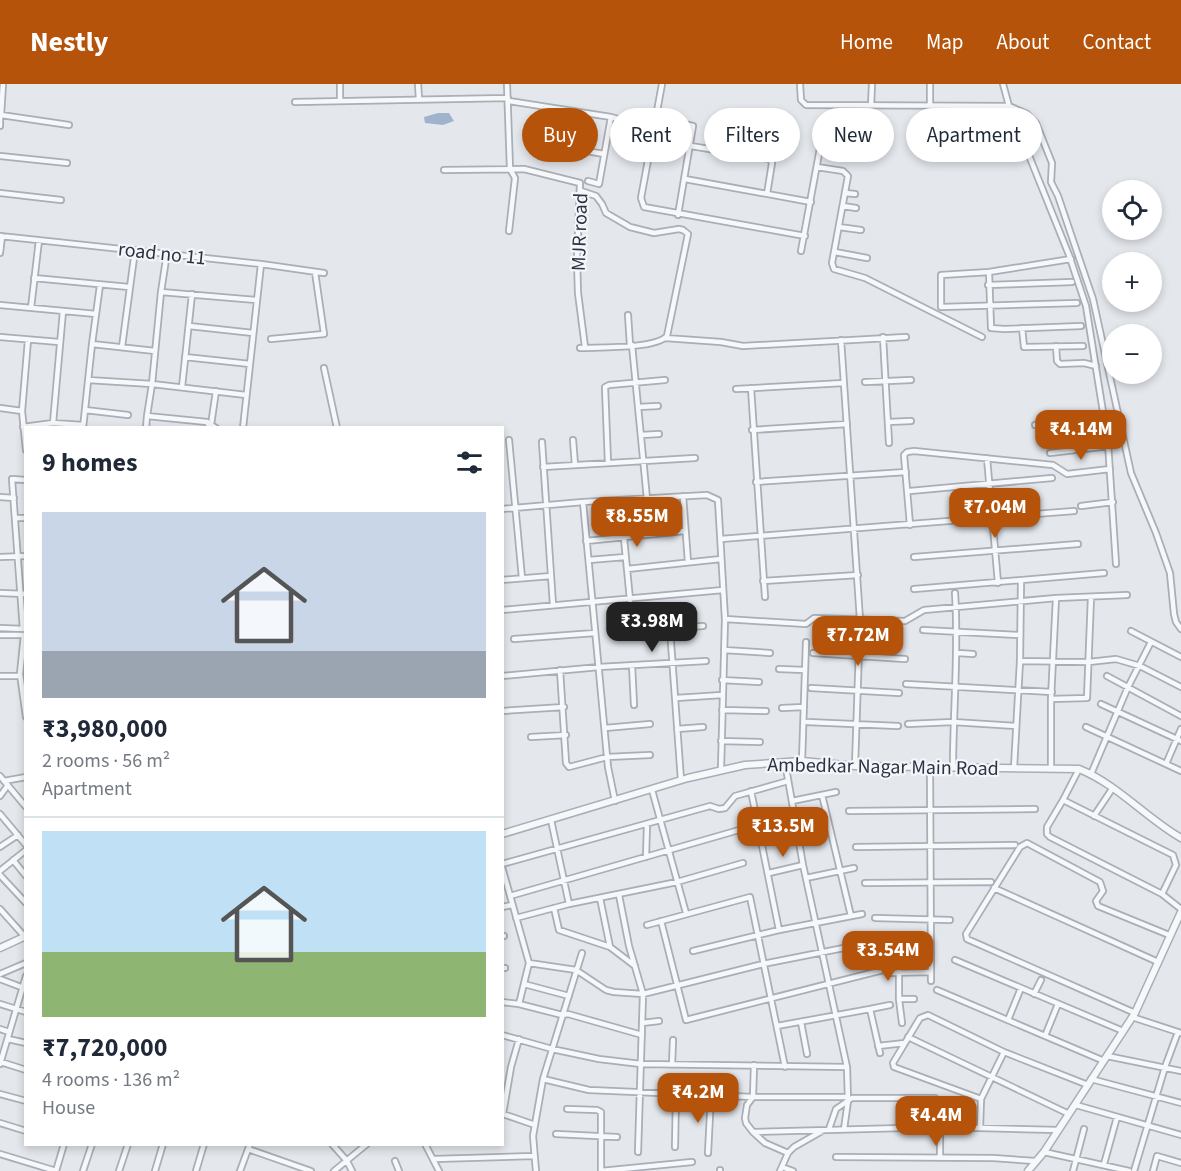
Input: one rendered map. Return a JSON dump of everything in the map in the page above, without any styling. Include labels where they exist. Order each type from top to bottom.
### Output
[{"type":"street","points":[[0,126],[3,84]]},
{"type":"street","points":[[340,84],[340,101]]},
{"type":"street","points":[[418,84],[419,99]]},
{"type":"street","points":[[507,84],[510,169],[515,178],[509,231]]},
{"type":"street","points":[[658,108],[662,84]]},
{"type":"street","points":[[800,84],[803,104],[1010,106],[1032,118],[1052,163],[1052,185],[1058,196],[1093,299],[1131,473],[1170,573],[1174,614],[1181,629]]},
{"type":"street","points":[[872,84],[872,106]]},
{"type":"street","points":[[930,84],[930,105]]},
{"type":"street","points":[[1003,84],[1071,259],[1086,306],[1109,446],[1116,564]]},
{"type":"street","points":[[295,102],[508,99],[610,117]]},
{"type":"street","points":[[0,115],[69,125]]},
{"type":"street","points":[[588,181],[599,184],[610,122]]},
{"type":"street","points":[[692,146],[770,159],[772,163],[767,194]]},
{"type":"street","points":[[598,153],[604,154]]},
{"type":"street","points":[[0,156],[67,163]]},
{"type":"street","points":[[648,162],[641,202],[646,209],[806,236]]},
{"type":"street","points":[[678,215],[688,162]]},
{"type":"street","points":[[801,251],[806,236],[818,162]]},
{"type":"street","points":[[817,167],[847,173],[832,263],[834,269],[865,278],[982,337]]},
{"type":"street","name":"MJR road","points":[[444,170],[524,169],[578,182],[581,185],[581,191],[577,259],[583,348],[631,345]]},
{"type":"street","points":[[685,179],[811,202]]},
{"type":"street","points":[[581,191],[596,196],[606,213],[630,227],[654,233],[679,229],[688,234],[665,338]]},
{"type":"street","points":[[0,193],[62,200]]},
{"type":"street","points":[[845,193],[855,194]]},
{"type":"street","points":[[843,206],[856,208]]},
{"type":"street","points":[[839,227],[861,230]]},
{"type":"street","points":[[0,253],[1,236]]},
{"type":"street","name":"road no 11","points":[[1,236],[167,253],[324,273]]},
{"type":"street","points":[[32,308],[39,240]]},
{"type":"street","points":[[122,347],[135,250]]},
{"type":"street","points":[[835,252],[867,258]]},
{"type":"street","points":[[146,426],[167,253]]},
{"type":"street","points":[[1071,259],[989,272],[944,274],[940,278],[942,309],[1077,303]]},
{"type":"street","points":[[243,426],[261,264]]},
{"type":"street","points":[[271,339],[324,334],[315,272]]},
{"type":"street","points":[[989,272],[990,327],[996,329],[1081,326]]},
{"type":"street","points":[[34,278],[129,288]]},
{"type":"street","points":[[988,285],[1072,282]]},
{"type":"street","points":[[30,426],[53,423],[83,426],[99,285]]},
{"type":"street","points":[[161,292],[257,300]]},
{"type":"street","points":[[182,387],[192,294]]},
{"type":"street","points":[[0,305],[96,314]]},
{"type":"street","points":[[53,423],[63,310]]},
{"type":"street","points":[[628,315],[647,499]]},
{"type":"street","points":[[189,326],[253,333]]},
{"type":"street","points":[[1022,328],[1024,347],[1083,346]]},
{"type":"street","points":[[0,337],[59,342]]},
{"type":"street","points":[[883,337],[889,443]]},
{"type":"street","points":[[631,345],[657,342],[665,338],[743,346],[906,337]]},
{"type":"street","points":[[24,435],[22,411],[28,340]]},
{"type":"street","points":[[841,340],[860,620],[855,766]]},
{"type":"street","points":[[92,344],[155,351]]},
{"type":"street","points":[[1056,346],[1058,363],[1084,363],[1096,366]]},
{"type":"street","points":[[185,357],[250,364]]},
{"type":"street","points":[[1084,363],[1095,359]]},
{"type":"street","points":[[324,368],[337,426]]},
{"type":"street","points":[[88,380],[152,384],[246,395]]},
{"type":"street","points":[[608,463],[605,387],[665,380]]},
{"type":"street","points":[[865,382],[911,380]]},
{"type":"street","points":[[736,389],[844,383]]},
{"type":"street","points":[[751,388],[752,430],[765,597]]},
{"type":"street","points":[[212,426],[216,391]]},
{"type":"street","points":[[638,407],[658,406]]},
{"type":"street","points":[[0,408],[22,411]]},
{"type":"street","points":[[85,410],[128,415]]},
{"type":"street","points":[[147,416],[207,422],[211,426]]},
{"type":"street","points":[[1035,426],[1105,417]]},
{"type":"street","points":[[179,426],[180,419]]},
{"type":"street","points":[[888,422],[911,420]]},
{"type":"street","points":[[752,430],[847,424]]},
{"type":"street","points":[[641,435],[659,434]]},
{"type":"street","points":[[509,440],[522,578]]},
{"type":"street","points":[[573,440],[575,465]]},
{"type":"street","points":[[542,441],[553,605]]},
{"type":"street","points":[[1050,453],[1109,446]]},
{"type":"street","points":[[910,525],[904,455],[910,451],[1053,465],[1066,474],[1110,470]]},
{"type":"street","points":[[543,467],[695,458]]},
{"type":"street","points":[[987,458],[998,583]]},
{"type":"street","points":[[756,482],[906,472]]},
{"type":"street","points":[[910,490],[1052,478]]},
{"type":"street","points":[[24,480],[12,479],[23,594],[24,696]]},
{"type":"street","points":[[504,509],[707,495],[718,500],[725,619],[721,769]]},
{"type":"street","points":[[683,496],[688,562]]},
{"type":"street","points":[[0,497],[14,498]]},
{"type":"street","points":[[583,502],[607,757],[615,801]]},
{"type":"street","points":[[1081,506],[1113,502]]},
{"type":"street","points":[[721,539],[1074,512]]},
{"type":"street","points":[[15,518],[24,518]]},
{"type":"street","points":[[586,541],[685,531]]},
{"type":"street","points":[[624,538],[630,600]]},
{"type":"street","points":[[914,557],[1078,544]]},
{"type":"street","points":[[0,557],[24,556]]},
{"type":"street","points":[[589,560],[626,557]]},
{"type":"street","points":[[627,569],[721,559]]},
{"type":"street","points":[[914,589],[1104,573]]},
{"type":"street","points":[[763,581],[858,575]]},
{"type":"street","points":[[504,580],[551,576]]},
{"type":"street","points":[[1014,768],[1020,661],[1021,581]]},
{"type":"street","points":[[504,610],[723,590]]},
{"type":"street","points":[[0,592],[23,594]]},
{"type":"street","points":[[953,768],[953,722],[958,653],[955,593]]},
{"type":"street","points":[[725,619],[806,624],[814,618],[905,621],[924,610],[1056,598],[1127,595]]},
{"type":"street","points":[[1052,699],[1087,698],[1091,597]]},
{"type":"street","points":[[1051,768],[1056,598]]},
{"type":"street","points":[[614,632],[703,626]]},
{"type":"street","points":[[0,628],[24,632]]},
{"type":"street","points":[[669,629],[681,780]]},
{"type":"street","points":[[922,630],[1020,635]]},
{"type":"street","points":[[1131,631],[1181,657]]},
{"type":"street","points":[[0,635],[24,632]]},
{"type":"street","points":[[514,639],[595,633]]},
{"type":"street","points":[[802,761],[806,642]]},
{"type":"street","points":[[1091,774],[1128,687],[1151,642]]},
{"type":"street","points":[[724,650],[770,653]]},
{"type":"street","points":[[813,653],[905,659]]},
{"type":"street","points":[[958,653],[974,654]]},
{"type":"street","points":[[1020,661],[1089,662],[1116,659],[1140,666],[1181,687]]},
{"type":"street","points":[[504,676],[599,667],[706,661]]},
{"type":"street","points":[[632,665],[634,705]]},
{"type":"street","points":[[779,669],[805,670]]},
{"type":"street","points":[[560,670],[568,767],[607,757],[650,755]]},
{"type":"street","points":[[0,676],[22,675]]},
{"type":"street","points":[[1107,676],[1181,716]]},
{"type":"street","points":[[722,680],[759,681]]},
{"type":"street","points":[[906,684],[1052,692]]},
{"type":"street","points":[[811,688],[899,693]]},
{"type":"street","points":[[676,698],[722,695]]},
{"type":"street","points":[[1101,704],[1117,714],[1179,740]]},
{"type":"street","points":[[504,711],[564,707]]},
{"type":"street","points":[[782,708],[804,707]]},
{"type":"street","points":[[722,710],[766,711]]},
{"type":"street","points":[[807,722],[898,726]]},
{"type":"street","points":[[908,724],[953,722],[1016,726]]},
{"type":"street","points":[[605,728],[650,724]]},
{"type":"street","points":[[677,729],[703,727]]},
{"type":"street","points":[[1086,727],[1181,771]]},
{"type":"street","points":[[1166,764],[1179,740],[1181,729]]},
{"type":"street","points":[[531,737],[566,735]]},
{"type":"street","points":[[721,741],[760,742]]},
{"type":"street","name":"Ambedkar Nagar Main Road","points":[[504,833],[721,769],[802,761],[855,766],[1079,770],[1091,774],[1181,838]]},
{"type":"street","points":[[785,762],[803,865],[847,1068],[848,1099],[844,1128]]},
{"type":"street","points":[[930,768],[931,981]]},
{"type":"street","points":[[1028,1171],[1070,1114],[1134,1015],[1181,912],[1162,894],[1047,834],[1047,827],[1079,770]]},
{"type":"street","points":[[4,781],[24,777]]},
{"type":"street","points":[[0,796],[4,781]]},
{"type":"street","points":[[4,781],[24,805]]},
{"type":"street","points":[[504,864],[710,806],[718,809],[725,808],[735,796],[788,781]]},
{"type":"street","points":[[1094,816],[1112,789]]},
{"type":"street","points":[[652,790],[686,913]]},
{"type":"street","points":[[751,791],[779,930]]},
{"type":"street","points":[[792,801],[836,792]]},
{"type":"street","points":[[822,795],[851,916]]},
{"type":"street","points":[[1063,800],[1175,858],[1176,866],[1162,894]]},
{"type":"street","points":[[849,811],[1035,809]]},
{"type":"street","points":[[0,814],[2,821],[24,843]]},
{"type":"street","points":[[551,820],[569,904]]},
{"type":"street","points":[[646,856],[647,824]]},
{"type":"street","points":[[510,896],[739,830]]},
{"type":"street","points":[[0,847],[18,836]]},
{"type":"street","points":[[1134,1171],[1165,1067],[1180,1032],[1134,1015],[967,939],[966,934],[1020,847],[1026,843],[1100,882],[1103,891],[1096,901],[1098,906],[1169,935]]},
{"type":"street","points":[[856,847],[1015,845]]},
{"type":"street","points":[[24,852],[0,873],[24,901]]},
{"type":"street","points":[[13,860],[24,874]]},
{"type":"street","points":[[516,918],[569,904],[677,882],[743,863]]},
{"type":"street","points":[[769,873],[803,865]]},
{"type":"street","points":[[806,878],[854,868]]},
{"type":"street","points":[[865,883],[992,882]]},
{"type":"street","points":[[505,885],[529,963],[519,1004]]},
{"type":"street","points":[[994,888],[1158,962]]},
{"type":"street","points":[[619,895],[629,946],[643,994],[639,1152]]},
{"type":"street","points":[[647,925],[750,897],[785,1066]]},
{"type":"street","points":[[600,898],[610,947]]},
{"type":"street","points":[[504,907],[512,905]]},
{"type":"street","points":[[554,908],[560,930],[610,947],[635,966]]},
{"type":"street","points":[[1,912],[24,936]]},
{"type":"street","points":[[693,951],[779,930],[862,914]]},
{"type":"street","points":[[875,918],[950,920]]},
{"type":"street","points":[[661,921],[686,1020],[883,970]]},
{"type":"street","points":[[0,948],[24,937]]},
{"type":"street","points":[[899,939],[899,999],[902,1023]]},
{"type":"street","points":[[529,963],[576,970],[606,990],[643,994],[763,964],[874,942]]},
{"type":"street","points":[[536,1171],[533,1136],[543,1079],[582,953]]},
{"type":"street","points":[[955,960],[1122,1031]]},
{"type":"street","points":[[0,974],[24,964]]},
{"type":"street","points":[[888,973],[931,972]]},
{"type":"street","points":[[0,979],[21,987]]},
{"type":"street","points":[[24,980],[0,1063],[24,1069]]},
{"type":"street","points":[[1034,994],[1041,980]]},
{"type":"street","points":[[524,984],[569,996]]},
{"type":"street","points":[[1008,1020],[1021,988]]},
{"type":"street","points":[[937,990],[1045,1036],[1106,1058],[1181,1071]]},
{"type":"street","points":[[899,999],[914,999]]},
{"type":"street","points":[[504,1002],[562,1016],[568,1014],[642,1035]]},
{"type":"street","points":[[0,1004],[24,1012]]},
{"type":"street","points":[[1045,1036],[1058,1004]]},
{"type":"street","points":[[777,1026],[890,1005]]},
{"type":"street","points":[[870,1009],[880,1053]]},
{"type":"street","points":[[981,1099],[894,1067],[894,1061],[920,1018],[928,1015],[1004,1052],[1089,1082],[1181,1103]]},
{"type":"street","points":[[642,1023],[659,1021]]},
{"type":"street","points":[[801,1022],[807,1054]]},
{"type":"street","points":[[0,1029],[9,1032]]},
{"type":"street","points":[[504,1035],[599,1059],[641,1064],[847,1068]]},
{"type":"street","points":[[908,1037],[1070,1114]]},
{"type":"street","points":[[8,1039],[24,1043]]},
{"type":"street","points":[[504,1108],[511,1067],[519,1039]]},
{"type":"street","points":[[672,1065],[673,1040]]},
{"type":"street","points":[[878,1046],[905,1043]]},
{"type":"street","points":[[980,1128],[981,1099],[1004,1052]]},
{"type":"street","points":[[754,1065],[753,1097],[747,1105],[746,1122],[765,1143],[788,1153]]},
{"type":"street","points":[[543,1079],[581,1089],[676,1094],[848,1099],[857,1097],[935,1098],[940,1104],[940,1158]]},
{"type":"street","points":[[0,1094],[24,1100]]},
{"type":"street","points":[[675,1147],[676,1094]]},
{"type":"street","points":[[708,1153],[711,1095]]},
{"type":"street","points":[[793,1171],[781,1169],[788,1153],[794,1147],[827,1129],[836,1109],[848,1099]]},
{"type":"street","points":[[1076,1105],[1181,1135]]},
{"type":"street","points":[[567,1109],[601,1112],[601,1171],[692,1162]]},
{"type":"street","points":[[504,1114],[535,1125]]},
{"type":"street","points":[[1104,1164],[1117,1118]]},
{"type":"street","points":[[0,1123],[24,1130]]},
{"type":"street","points":[[753,1132],[941,1127],[1058,1131]]},
{"type":"street","points":[[1074,1171],[1084,1129]]},
{"type":"street","points":[[556,1134],[617,1137]]},
{"type":"street","points":[[0,1154],[56,1171],[63,1146]]},
{"type":"street","points":[[83,1171],[91,1146]]},
{"type":"street","points":[[118,1171],[127,1146]]},
{"type":"street","points":[[155,1171],[162,1146]]},
{"type":"street","points":[[196,1171],[203,1146]]},
{"type":"street","points":[[334,1146],[347,1161],[352,1171]]},
{"type":"street","points":[[334,1171],[365,1146]]},
{"type":"street","points":[[426,1146],[439,1171]]},
{"type":"street","points":[[240,1171],[249,1147],[311,1171]]},
{"type":"street","points":[[1044,1152],[1129,1171]]},
{"type":"street","points":[[434,1159],[534,1156]]},
{"type":"street","points":[[836,1156],[1035,1161]]},
{"type":"street","points":[[1153,1171],[1157,1156],[1181,1163]]},
{"type":"street","points":[[395,1161],[399,1171]]},
{"type":"water","points":[[449,113],[454,121],[443,125],[425,123],[424,117]]}]
